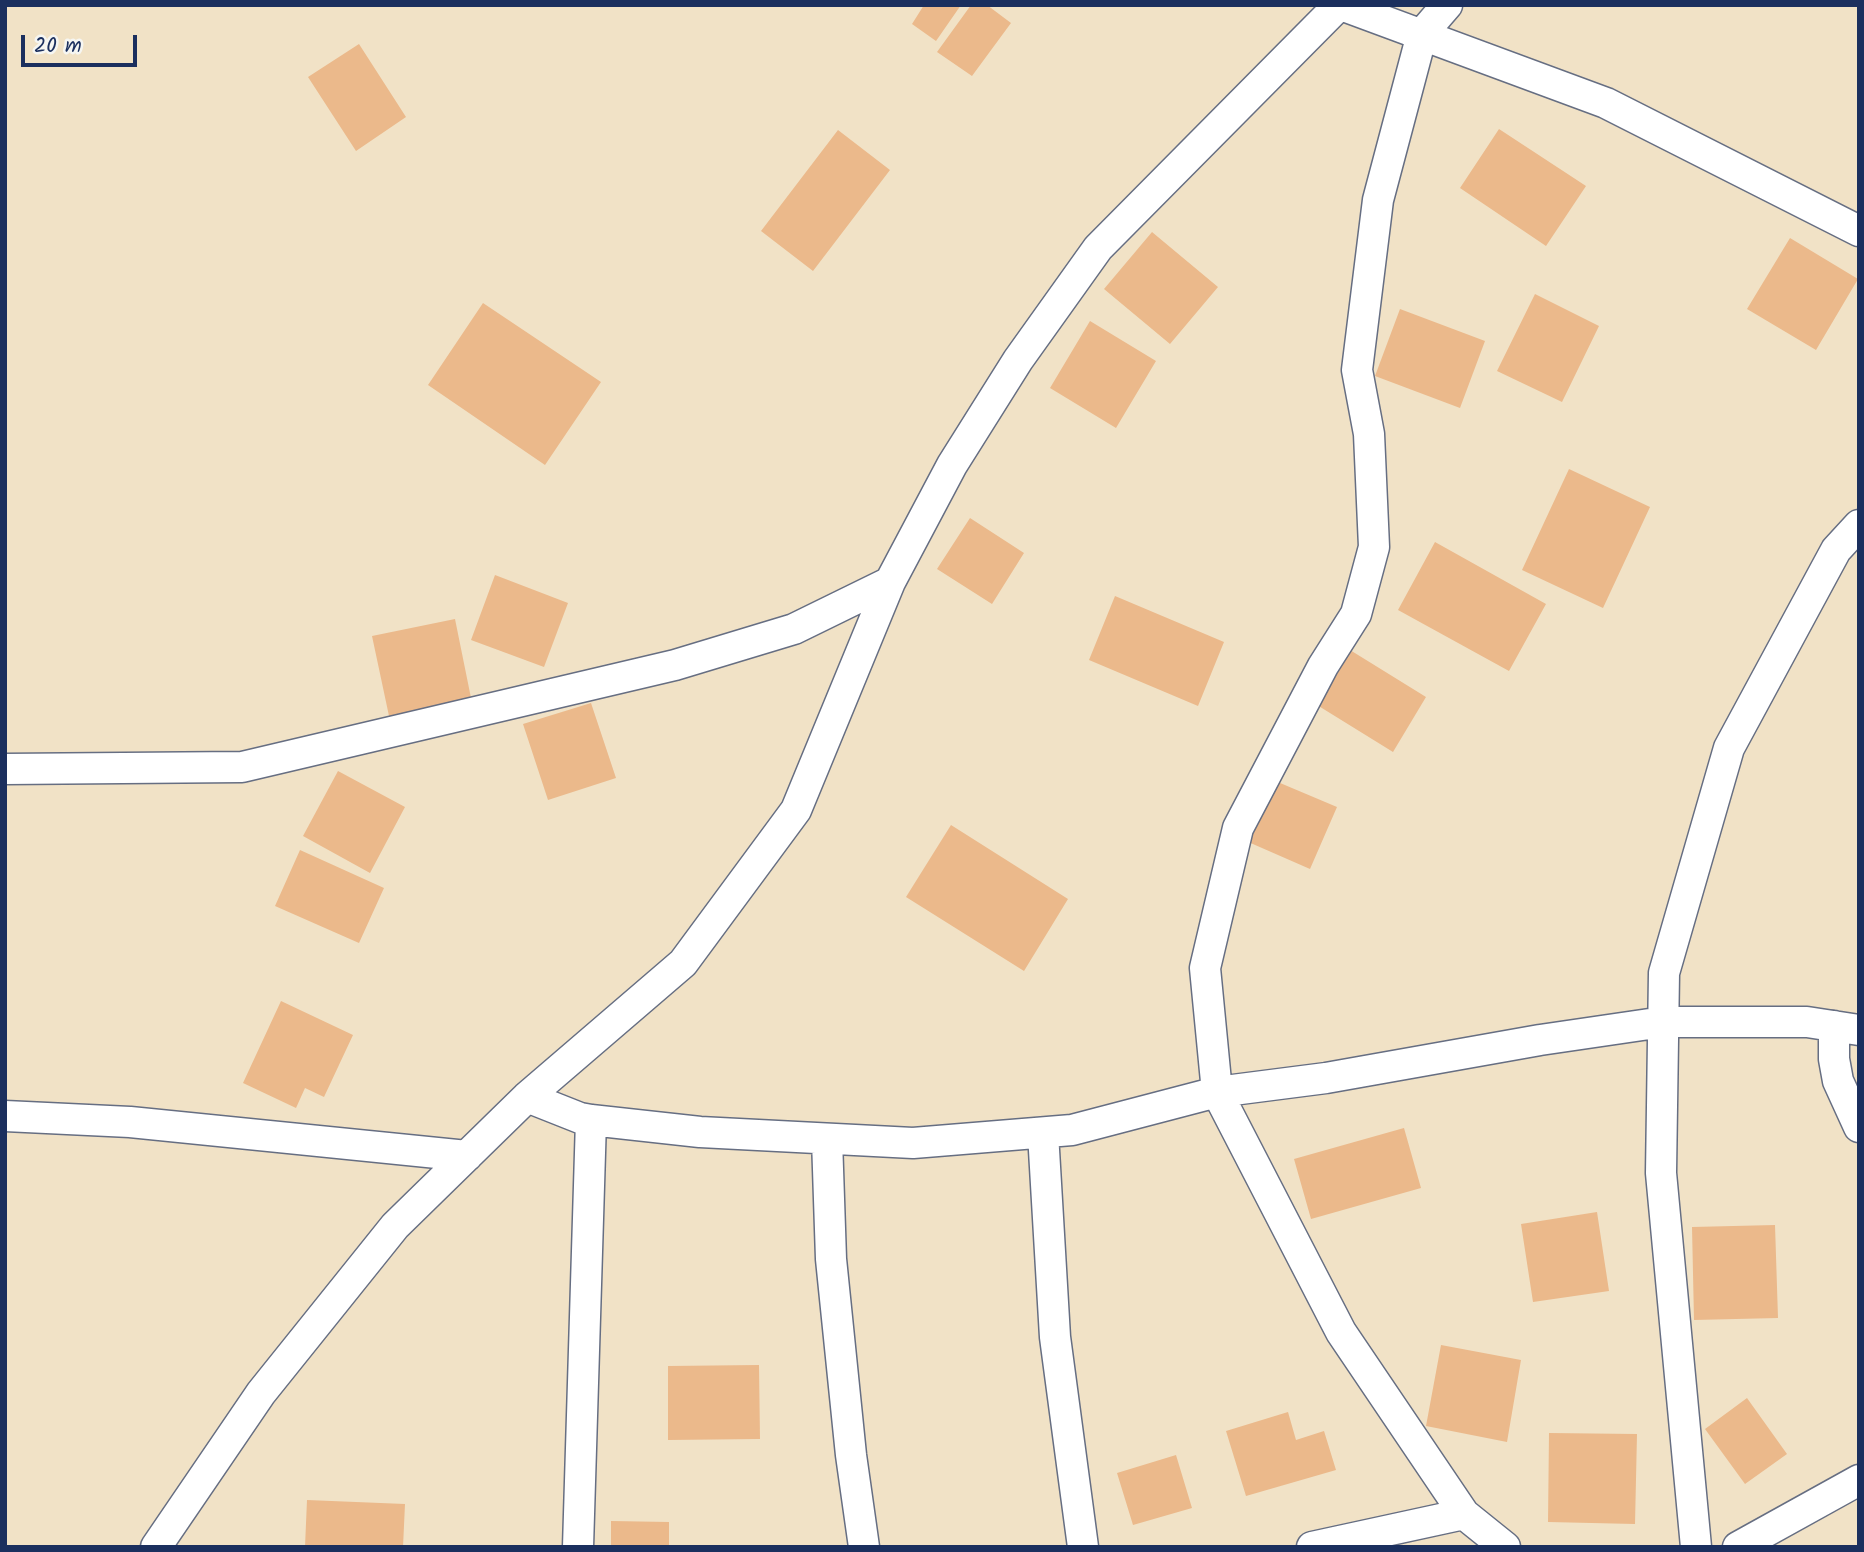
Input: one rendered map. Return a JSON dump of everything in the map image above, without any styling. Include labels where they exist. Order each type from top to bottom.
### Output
[{"type":"street","points":[[156,1547],[261,1393],[395,1226],[527,1097],[683,963],[796,810],[890,582],[952,465],[1018,360],[1098,248],[1340,5],[1606,103],[1859,231]]},
{"type":"street","points":[[1447,5],[1422,34],[1378,200],[1357,370],[1368,434],[1374,547],[1356,614],[1323,666],[1238,828],[1205,968],[1217,1092],[1341,1332],[1464,1514],[1505,1547]]},
{"type":"street","points":[[1696,1547],[1661,1173],[1664,973],[1729,748],[1836,550],[1859,525]]},
{"type":"street","points":[[5,769],[242,767],[674,665],[794,629],[890,582]]},
{"type":"street","points":[[527,1097],[591,1120],[700,1132],[912,1143],[1072,1130],[1217,1092],[1326,1078],[1539,1040],[1663,1023],[1807,1022],[1846,1028],[1834,1059],[1838,1082],[1859,1126]]},
{"type":"street","points":[[5,1115],[130,1122],[467,1156]]},
{"type":"street","points":[[578,1547],[591,1120]]},
{"type":"street","points":[[1044,1133],[1055,1337],[1083,1547]]},
{"type":"street","points":[[827,1139],[831,1259],[851,1455],[864,1547]]},
{"type":"street","points":[[1738,1547],[1859,1480]]},
{"type":"street","points":[[1312,1547],[1464,1514]]},
{"type":"building","points":[[924,5],[961,5],[936,41],[912,24]]},
{"type":"building","points":[[971,5],[987,5],[1011,23],[972,76],[937,52]]},
{"type":"building","points":[[359,44],[406,117],[356,151],[308,77]]},
{"type":"building","points":[[1499,129],[1586,186],[1546,246],[1460,188]]},
{"type":"building","points":[[838,130],[890,170],[813,271],[761,231]]},
{"type":"building","points":[[1152,232],[1218,287],[1170,344],[1104,289]]},
{"type":"building","points":[[1790,238],[1858,279],[1816,350],[1747,309]]},
{"type":"building","points":[[1535,294],[1599,326],[1562,402],[1497,371]]},
{"type":"building","points":[[483,303],[601,382],[545,465],[428,385]]},
{"type":"building","points":[[1400,309],[1485,341],[1460,408],[1375,376]]},
{"type":"building","points":[[1090,321],[1156,361],[1116,428],[1050,388]]},
{"type":"building","points":[[1569,469],[1650,507],[1603,608],[1522,570]]},
{"type":"building","points":[[970,518],[1024,553],[992,604],[937,569]]},
{"type":"building","points":[[1435,542],[1546,604],[1509,671],[1398,610]]},
{"type":"building","points":[[495,575],[568,603],[544,667],[471,640]]},
{"type":"building","points":[[1115,596],[1224,642],[1198,706],[1089,660]]},
{"type":"building","points":[[455,619],[471,698],[389,716],[372,636]]},
{"type":"building","points":[[1350,650],[1426,697],[1393,752],[1317,705]]},
{"type":"building","points":[[591,703],[616,778],[548,800],[523,724]]},
{"type":"building","points":[[338,771],[405,807],[370,873],[303,836]]},
{"type":"building","points":[[1273,780],[1337,807],[1310,869],[1246,841]]},
{"type":"building","points":[[951,825],[1068,899],[1024,971],[906,897]]},
{"type":"building","points":[[300,850],[384,888],[359,943],[275,906]]},
{"type":"building","points":[[281,1001],[353,1035],[324,1097],[305,1088],[296,1108],[243,1083]]},
{"type":"building","points":[[1404,1128],[1421,1188],[1311,1219],[1294,1159]]},
{"type":"building","points":[[1597,1212],[1609,1291],[1533,1302],[1521,1224]]},
{"type":"building","points":[[1775,1225],[1778,1318],[1694,1320],[1692,1227]]},
{"type":"building","points":[[1441,1345],[1521,1360],[1507,1442],[1426,1426]]},
{"type":"building","points":[[759,1365],[760,1439],[668,1440],[668,1366]]},
{"type":"building","points":[[1747,1398],[1787,1454],[1745,1484],[1705,1429]]},
{"type":"building","points":[[1288,1412],[1296,1440],[1324,1431],[1336,1470],[1246,1496],[1226,1431]]},
{"type":"building","points":[[1549,1433],[1637,1434],[1635,1524],[1548,1522]]},
{"type":"building","points":[[1176,1455],[1192,1508],[1133,1525],[1117,1473]]},
{"type":"building","points":[[307,1500],[405,1504],[403,1547],[305,1547]]},
{"type":"building","points":[[611,1521],[669,1522],[669,1547],[611,1547]]}]
